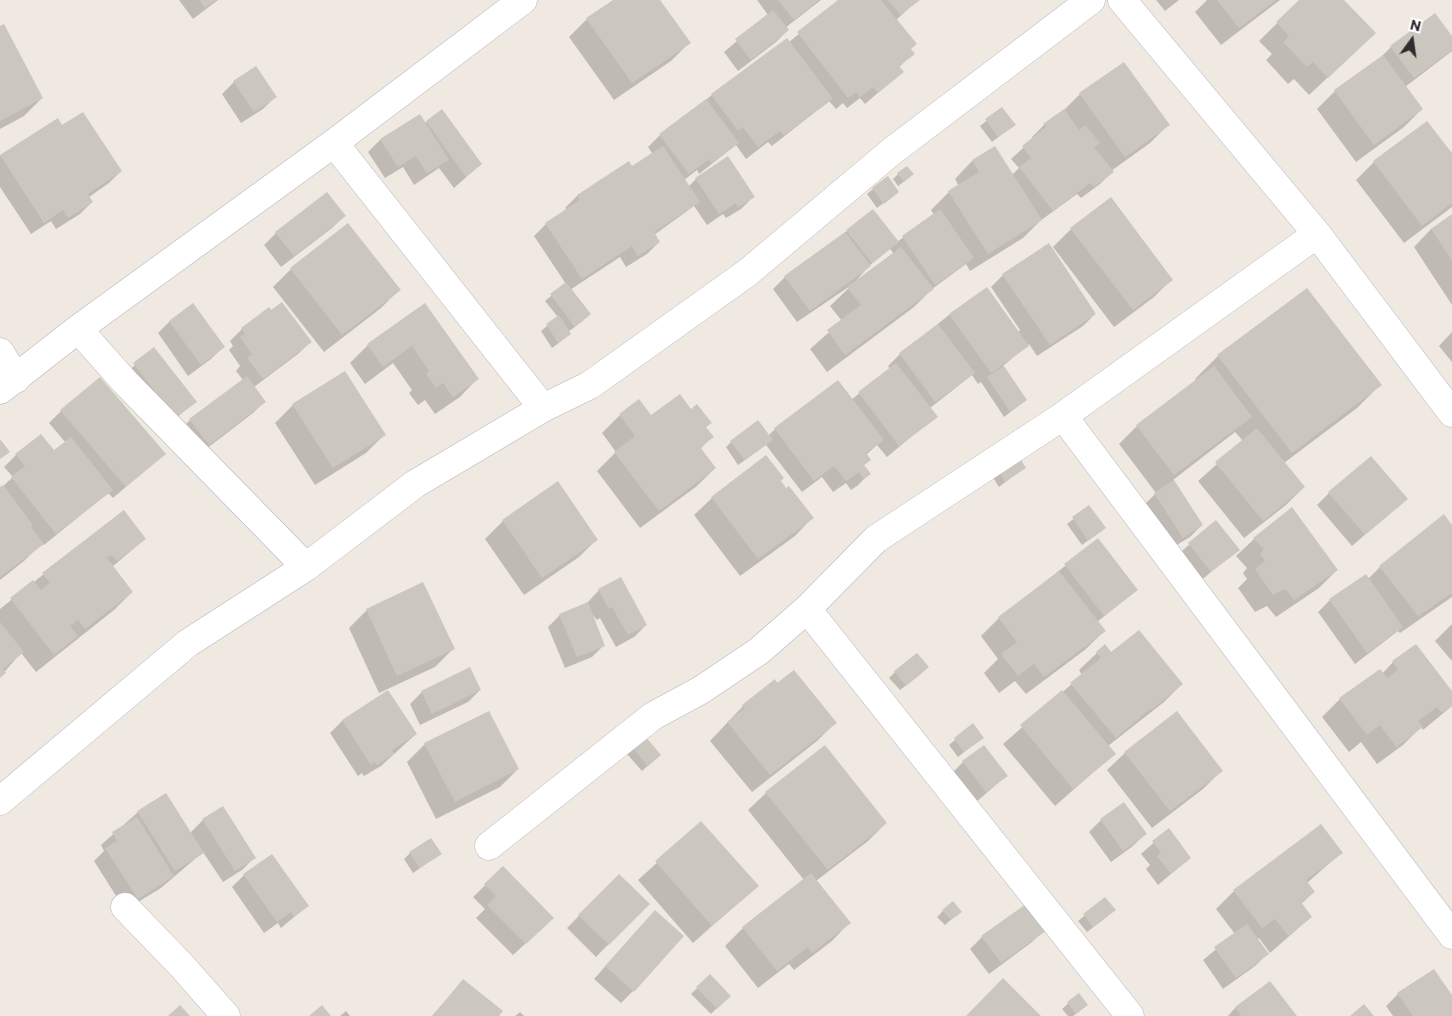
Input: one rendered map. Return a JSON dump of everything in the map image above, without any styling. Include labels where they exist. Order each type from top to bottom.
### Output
[{"type":"street","points":[[0,352],[8,385],[78,329],[334,143],[523,0]]},
{"type":"street","points":[[0,801],[188,643],[306,568],[415,484],[543,408],[590,385],[747,273],[891,152],[1091,0]]},
{"type":"street","points":[[1122,0],[1317,234],[1452,413]]},
{"type":"street","points":[[334,143],[543,408]]},
{"type":"street","points":[[489,846],[653,716],[701,690],[760,651],[807,609],[876,539],[1063,416],[1317,234]]},
{"type":"street","points":[[78,329],[125,382],[306,568]]},
{"type":"street","points":[[1063,416],[1452,935]]},
{"type":"street","points":[[807,609],[1130,1016]]},
{"type":"street","points":[[125,907],[182,966],[226,1016]]},
{"type":"building","points":[[199,0],[216,0],[205,8]]},
{"type":"building","points":[[613,0],[660,0],[691,43],[632,83],[586,18]]},
{"type":"building","points":[[778,0],[819,0],[794,20]]},
{"type":"building","points":[[838,0],[881,0],[917,44],[911,49],[915,54],[899,66],[904,72],[878,93],[873,87],[860,97],[856,92],[848,98],[797,32]]},
{"type":"building","points":[[888,0],[920,0],[900,15]]},
{"type":"building","points":[[1217,0],[1276,0],[1239,28]]},
{"type":"building","points":[[1299,0],[1344,0],[1376,33],[1328,78],[1313,62],[1307,67],[1283,42],[1289,36],[1276,22]]},
{"type":"building","points":[[773,10],[789,30],[751,60],[735,39]]},
{"type":"building","points":[[1435,13],[1452,36],[1452,50],[1414,78],[1390,46]]},
{"type":"building","points":[[4,24],[43,98],[0,121],[0,26]]},
{"type":"building","points":[[787,38],[833,99],[784,135],[780,131],[758,147],[743,127],[738,131],[711,94]]},
{"type":"building","points":[[1383,55],[1423,109],[1374,145],[1334,90]]},
{"type":"building","points":[[1124,62],[1170,125],[1125,157],[1079,93]]},
{"type":"building","points":[[256,66],[277,97],[254,112],[233,81]]},
{"type":"building","points":[[706,99],[739,143],[712,163],[709,159],[689,174],[659,134]]},
{"type":"building","points":[[1002,107],[1016,125],[998,137],[985,119]]},
{"type":"building","points":[[442,109],[482,164],[466,177],[426,121]]},
{"type":"building","points":[[1064,109],[1079,130],[1085,125],[1100,143],[1094,147],[1114,172],[1094,187],[1090,183],[1053,211],[1019,167],[1031,158],[1022,146],[1046,127],[1043,124]]},
{"type":"building","points":[[83,112],[122,171],[88,194],[93,202],[68,218],[63,210],[44,223],[0,155],[58,118],[62,125]]},
{"type":"building","points":[[420,114],[449,160],[427,173],[416,156],[398,167],[380,139]]},
{"type":"building","points":[[1427,121],[1452,153],[1452,203],[1422,226],[1373,161]]},
{"type":"building","points":[[663,146],[700,202],[654,232],[660,242],[638,256],[632,246],[582,279],[545,223],[580,200],[577,195],[629,161],[632,166]]},
{"type":"building","points":[[995,146],[1042,220],[988,254],[948,191],[979,172],[972,160]]},
{"type":"building","points":[[728,156],[755,197],[738,207],[736,203],[719,214],[695,178]]},
{"type":"building","points":[[907,166],[914,174],[904,182],[897,173]]},
{"type":"building","points":[[888,176],[899,192],[884,204],[872,188]]},
{"type":"building","points":[[327,192],[346,216],[294,256],[275,232]]},
{"type":"building","points":[[1111,197],[1173,280],[1133,310],[1070,228]]},
{"type":"building","points":[[873,209],[899,242],[872,263],[846,230]]},
{"type":"building","points":[[940,209],[974,258],[935,285],[902,236]]},
{"type":"building","points":[[1452,214],[1452,260],[1431,229]]},
{"type":"building","points":[[348,223],[401,290],[342,335],[290,268]]},
{"type":"building","points":[[845,232],[871,266],[810,311],[784,276]]},
{"type":"building","points":[[1049,243],[1096,314],[1050,345],[1002,274]]},
{"type":"building","points":[[901,247],[934,289],[845,355],[827,330],[861,305],[847,287]]},
{"type":"building","points":[[566,282],[591,314],[575,327],[550,294]]},
{"type":"building","points":[[987,287],[1029,346],[991,373],[949,314]]},
{"type":"building","points":[[1307,288],[1382,385],[1292,453],[1217,355]]},
{"type":"building","points":[[282,302],[312,342],[263,379],[247,358],[252,354],[240,337],[245,334],[241,328],[269,307],[271,310]]},
{"type":"building","points":[[193,303],[225,347],[201,365],[169,321]]},
{"type":"building","points":[[425,303],[479,379],[453,397],[443,383],[436,388],[426,374],[429,371],[412,346],[383,367],[367,344]]},
{"type":"building","points":[[559,315],[571,334],[558,343],[546,324]]},
{"type":"building","points":[[938,324],[975,373],[935,402],[899,353]]},
{"type":"building","points":[[154,347],[197,402],[175,418],[133,363]]},
{"type":"building","points":[[896,363],[938,417],[899,446],[858,392]]},
{"type":"building","points":[[1004,366],[1027,400],[1010,412],[987,377]]},
{"type":"building","points":[[1214,366],[1252,417],[1174,475],[1136,425]]},
{"type":"building","points":[[345,371],[386,435],[333,468],[292,404]]},
{"type":"building","points":[[247,376],[266,402],[209,445],[189,419]]},
{"type":"building","points":[[100,377],[166,454],[126,487],[60,410]]},
{"type":"building","points":[[838,380],[884,440],[866,453],[871,460],[864,465],[871,474],[864,479],[859,472],[846,481],[834,466],[814,481],[774,428]]},
{"type":"building","points":[[680,394],[691,409],[697,404],[712,423],[706,427],[714,437],[700,447],[716,468],[659,511],[614,452],[635,436],[619,414],[639,399],[651,415]]},
{"type":"building","points":[[758,420],[773,440],[745,460],[730,441]]},
{"type":"building","points":[[1257,428],[1305,487],[1263,521],[1215,462]]},
{"type":"building","points":[[41,434],[54,450],[71,437],[113,490],[56,534],[11,477],[25,466],[15,454]]},
{"type":"building","points":[[0,439],[10,452],[0,459]]},
{"type":"building","points":[[766,455],[784,478],[781,481],[786,488],[789,486],[814,518],[758,559],[711,497]]},
{"type":"building","points":[[1018,455],[1026,468],[1005,482],[997,469]]},
{"type":"building","points":[[1371,456],[1408,499],[1365,535],[1328,492]]},
{"type":"building","points":[[1174,480],[1203,525],[1183,538],[1154,493]]},
{"type":"building","points":[[558,481],[598,540],[542,578],[502,520]]},
{"type":"building","points":[[3,485],[33,525],[31,527],[44,544],[0,577],[0,487]]},
{"type":"building","points":[[1089,505],[1106,528],[1088,541],[1072,517]]},
{"type":"building","points":[[1292,507],[1338,570],[1294,600],[1285,589],[1273,595],[1255,569],[1265,561],[1260,554],[1264,549],[1253,538]]},
{"type":"building","points":[[124,510],[146,539],[117,561],[112,555],[107,558],[133,592],[85,629],[78,620],[70,626],[78,636],[54,655],[10,598],[33,580],[41,590],[50,583],[42,573]]},
{"type":"building","points":[[1444,514],[1452,525],[1452,593],[1418,616],[1379,566]]},
{"type":"building","points":[[1216,520],[1240,550],[1211,572],[1188,543]]},
{"type":"building","points":[[1098,538],[1138,590],[1104,616],[1064,564]]},
{"type":"building","points":[[1059,571],[1106,631],[1044,677],[1034,664],[1018,676],[1001,654],[1017,642],[998,617]]},
{"type":"building","points":[[1366,574],[1403,627],[1367,653],[1329,599]]},
{"type":"building","points":[[621,577],[647,625],[628,635],[612,607],[609,609],[598,589]]},
{"type":"building","points":[[423,582],[455,649],[397,676],[366,609]]},
{"type":"building","points":[[588,602],[605,646],[577,657],[559,614]]},
{"type":"building","points":[[0,622],[24,652],[3,669],[6,673],[0,678]]},
{"type":"building","points":[[1139,630],[1183,684],[1116,738],[1070,683],[1101,658],[1096,652],[1105,644],[1111,652]]},
{"type":"building","points":[[1416,644],[1452,691],[1452,706],[1442,713],[1437,707],[1418,721],[1423,727],[1396,747],[1380,725],[1367,735],[1339,698],[1380,669],[1387,678],[1398,670],[1392,661]]},
{"type":"building","points":[[917,653],[929,667],[906,686],[894,671]]},
{"type":"building","points":[[470,667],[481,690],[432,714],[421,691]]},
{"type":"building","points":[[794,670],[837,723],[770,775],[727,722],[745,708],[742,705],[775,679],[777,683]]},
{"type":"building","points":[[388,690],[417,734],[392,750],[394,754],[377,765],[374,762],[371,765],[342,720]]},
{"type":"building","points":[[1062,690],[1116,754],[1073,789],[1020,725]]},
{"type":"building","points":[[489,711],[519,769],[455,802],[424,743]]},
{"type":"building","points":[[1177,711],[1223,771],[1170,811],[1124,752]]},
{"type":"building","points":[[973,723],[984,738],[964,752],[954,738]]},
{"type":"building","points":[[645,736],[661,755],[648,766],[632,747]]},
{"type":"building","points":[[825,745],[887,823],[828,870],[765,792]]},
{"type":"building","points":[[984,745],[1008,776],[986,792],[962,761]]},
{"type":"building","points":[[166,793],[204,853],[175,871],[137,811]]},
{"type":"building","points":[[1124,802],[1147,834],[1123,851],[1100,819]]},
{"type":"building","points":[[223,806],[256,858],[235,871],[202,819]]},
{"type":"building","points":[[137,817],[174,876],[138,899],[105,848],[117,841],[112,832]]},
{"type":"building","points":[[701,821],[759,886],[712,926],[655,861]]},
{"type":"building","points":[[1321,824],[1343,853],[1306,880],[1315,892],[1301,902],[1312,917],[1288,936],[1275,919],[1262,928],[1233,890]]},
{"type":"building","points":[[1169,828],[1191,858],[1171,874],[1157,856],[1161,853],[1152,841]]},
{"type":"building","points":[[431,838],[442,854],[420,868],[409,852]]},
{"type":"building","points":[[272,854],[309,906],[294,917],[291,912],[277,922],[243,874]]},
{"type":"building","points":[[503,866],[554,918],[526,944],[487,905],[496,896],[484,884]]},
{"type":"building","points":[[811,873],[851,923],[812,953],[808,947],[777,971],[742,927]]},
{"type":"building","points":[[619,874],[650,904],[609,945],[578,915]]},
{"type":"building","points":[[1105,897],[1116,910],[1093,927],[1083,914]]},
{"type":"building","points":[[953,901],[962,912],[951,920],[942,910]]},
{"type":"building","points":[[1026,904],[1046,931],[1001,963],[981,936]]},
{"type":"building","points":[[655,910],[684,936],[634,992],[605,966]]},
{"type":"building","points":[[1247,924],[1269,954],[1236,978],[1214,947]]},
{"type":"building","points":[[1434,969],[1452,995],[1452,1016],[1413,1016],[1397,993]]},
{"type":"building","points":[[710,974],[731,996],[717,1009],[696,987]]},
{"type":"building","points":[[1003,978],[1041,1016],[966,1016]]},
{"type":"building","points":[[463,979],[503,1011],[499,1016],[433,1016]]},
{"type":"building","points":[[1270,981],[1297,1016],[1239,1016],[1241,1015],[1235,1007]]},
{"type":"building","points":[[1079,993],[1088,1005],[1076,1014],[1067,1002]]},
{"type":"building","points":[[1364,1004],[1374,1016],[1350,1016]]},
{"type":"building","points":[[180,1005],[190,1016],[168,1016]]},
{"type":"building","points":[[322,1005],[331,1016],[309,1016]]}]
